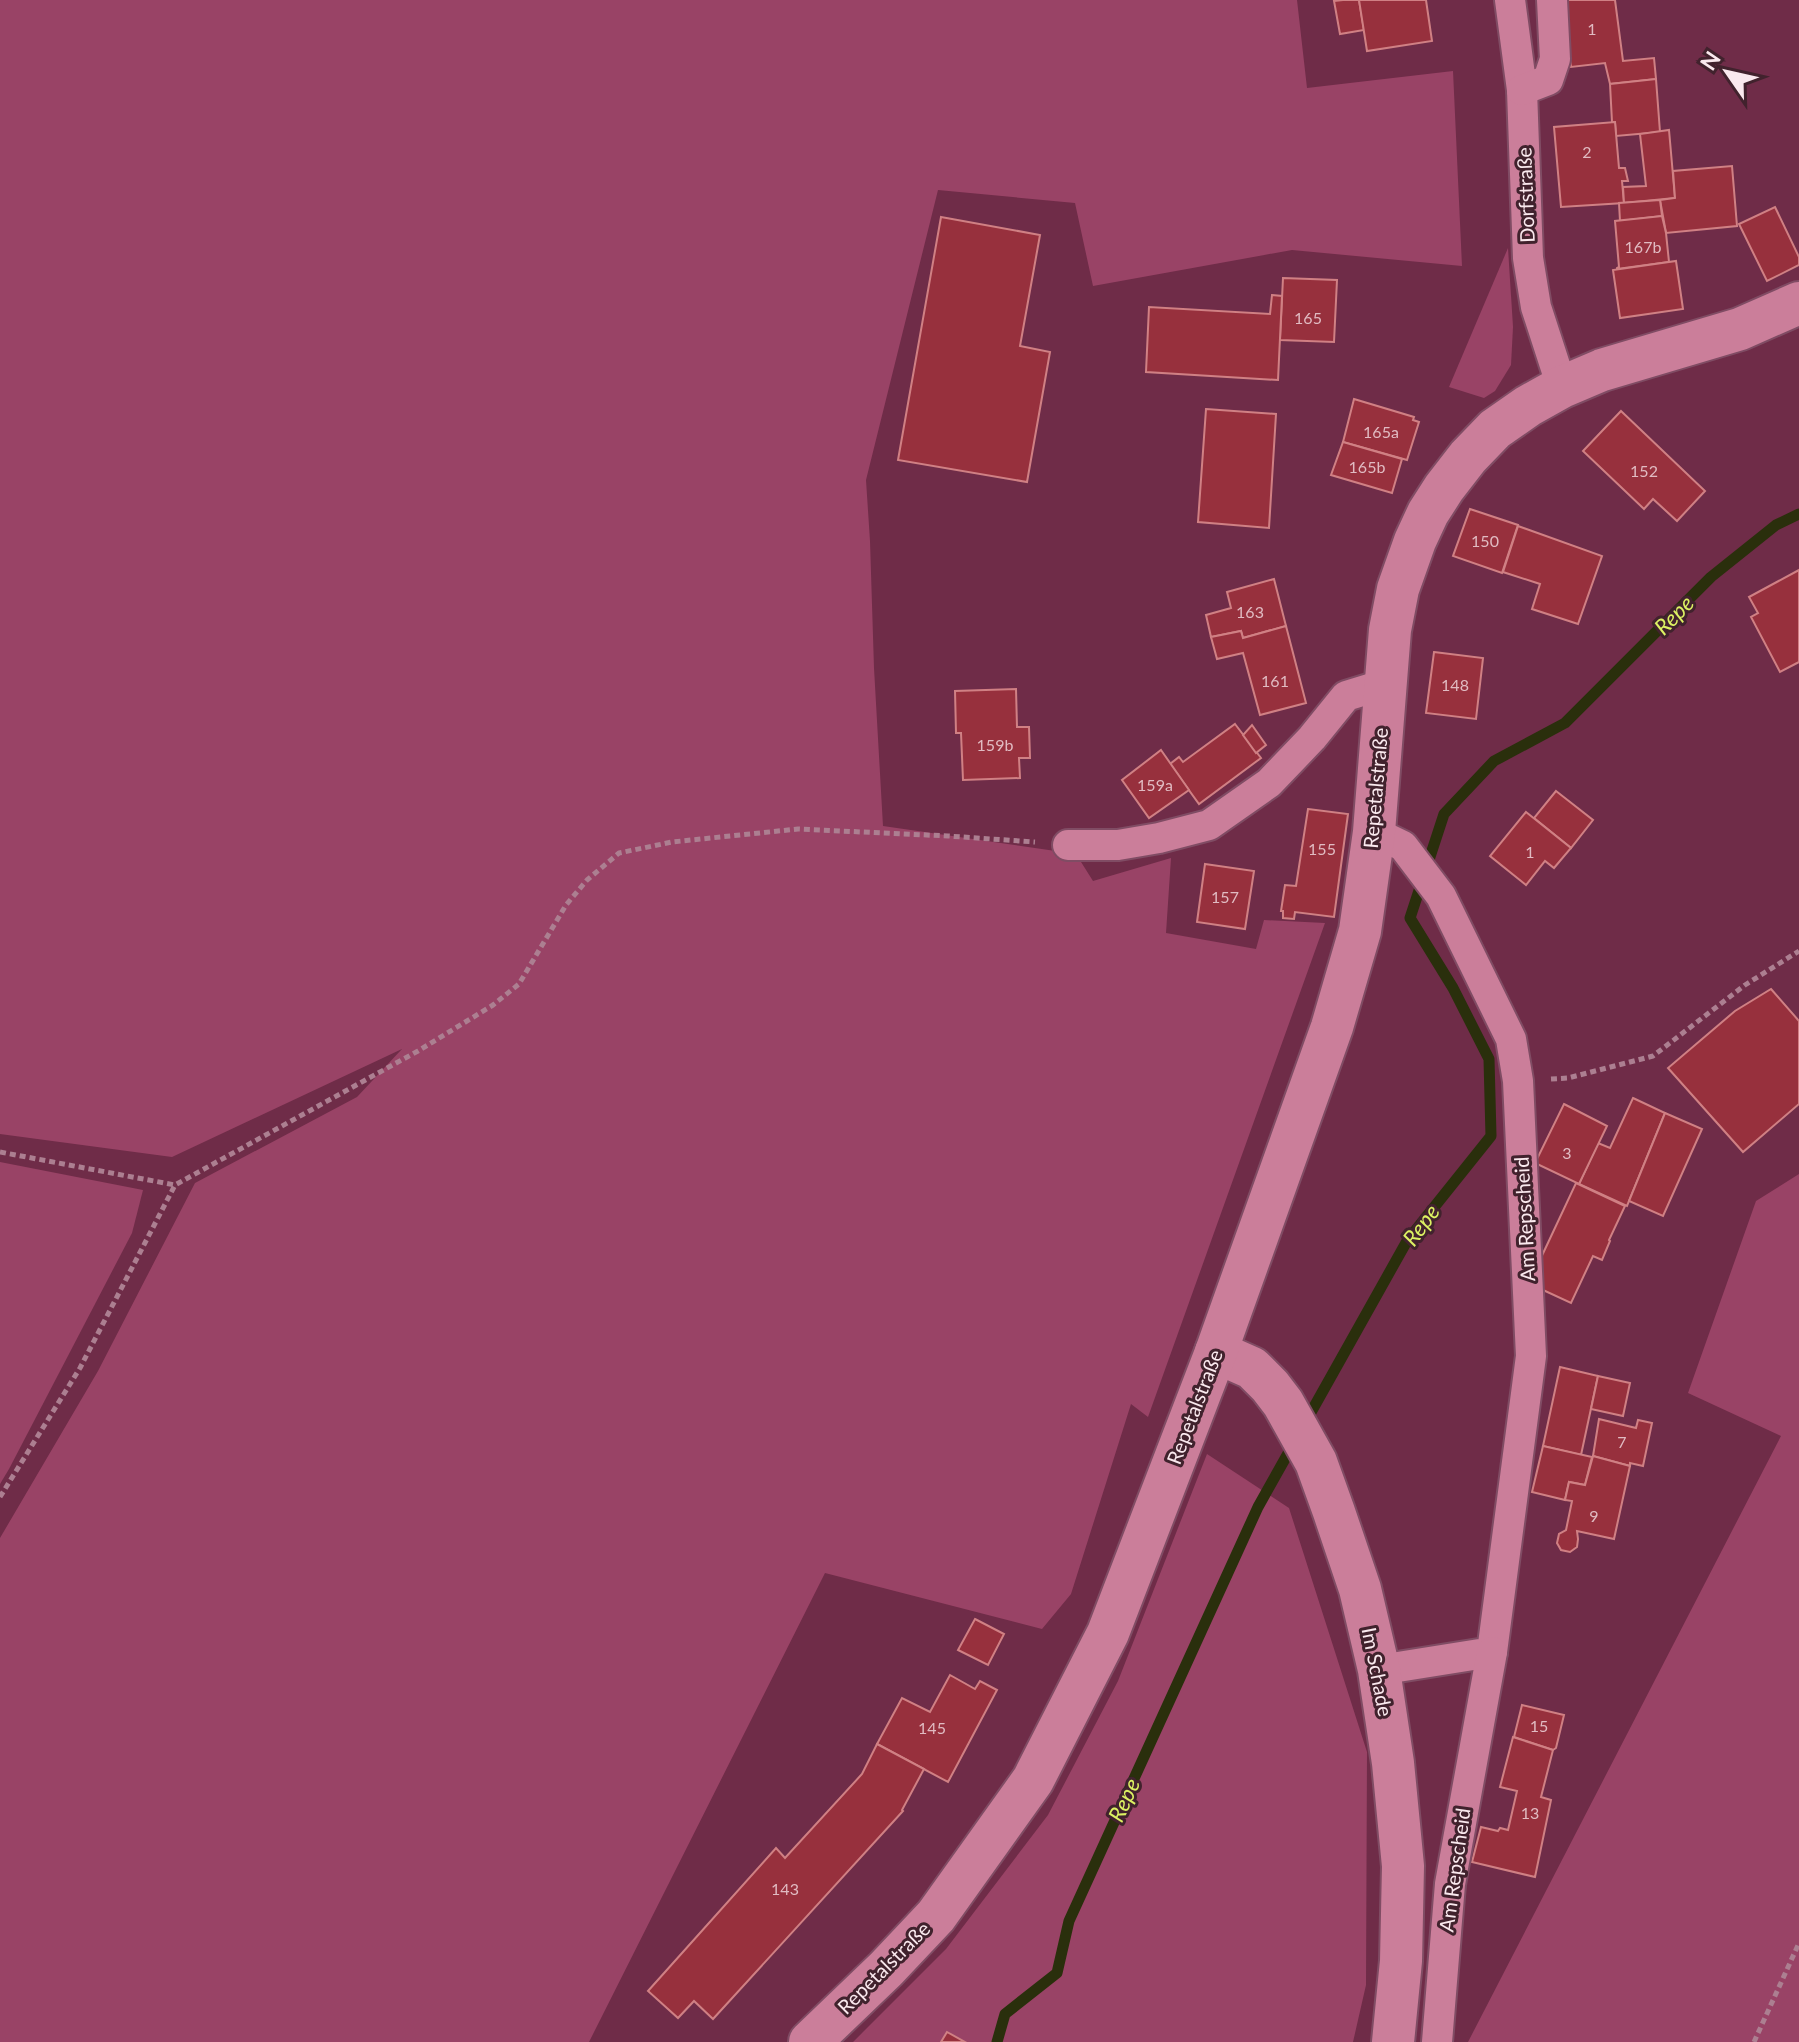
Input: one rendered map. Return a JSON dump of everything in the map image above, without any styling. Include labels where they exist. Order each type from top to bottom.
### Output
[{"type":"main road","name":"Repetalstraße","points":[[810,2042],[936,1916],[1033,1780],[1108,1633],[1234,1360],[1388,839],[1385,684],[1390,630],[1398,589],[1428,513],[1468,457],[1495,429],[1528,406],[1602,370],[1740,329],[1799,303]]},
{"type":"main road","name":"Im Schade","points":[[1234,1360],[1270,1386],[1316,1462],[1360,1589],[1379,1670],[1393,1763],[1403,1866],[1401,1961],[1393,2042]]},
{"type":"street","name":"Dorfstraße","points":[[1510,0],[1522,90],[1528,258],[1536,307],[1562,387]]},
{"type":"street","points":[[1522,90],[1548,80],[1555,59],[1552,0]]},
{"type":"street","points":[[1068,845],[1118,845],[1209,825],[1269,783],[1346,696],[1385,684]]},
{"type":"street","name":"Am Repscheid","points":[[1388,839],[1441,896],[1511,1039],[1518,1081],[1531,1356],[1492,1652],[1450,1884],[1437,2042]]},
{"type":"street","points":[[1379,1670],[1492,1652]]},
{"type":"path","points":[[0,1497],[80,1368],[175,1185],[418,1051],[493,1005],[519,984],[566,905],[587,880],[619,853],[672,842],[798,829],[1068,845]]},
{"type":"path","points":[[1518,1081],[1568,1078],[1653,1056],[1745,985],[1799,951]]},
{"type":"path","points":[[0,1152],[175,1185]]},
{"type":"path","points":[[1754,2042],[1799,1943]]},
{"type":"shaded area","points":[[0,0],[1297,0],[1307,88],[1453,71],[1462,266],[1292,250],[1093,286],[1075,203],[938,190],[866,480],[883,826],[1076,854],[1093,881],[1171,858],[1166,933],[1256,949],[1264,920],[1325,923],[1148,1417],[1131,1404],[1071,1594],[1042,1629],[825,1573],[589,2042],[0,2042],[0,1538],[98,1371],[195,1183],[357,1097],[402,1049],[172,1157],[0,1134]]},
{"type":"shaded area","points":[[1508,248],[1513,327],[1511,365],[1495,391],[1484,398],[1449,387]]},
{"type":"shaded area","points":[[0,1162],[143,1190],[132,1233],[0,1484]]},
{"type":"shaded area","points":[[1799,1174],[1799,2042],[1468,2042],[1781,1436],[1688,1393],[1756,1201]]},
{"type":"shaded area","points":[[1207,1454],[1289,1508],[1367,1752],[1366,1985],[1353,2042],[853,2042],[946,1949],[1048,1815],[1118,1681]]},
{"type":"building","points":[[1359,0],[1364,30],[1340,34],[1334,1]]},
{"type":"building","points":[[1359,0],[1426,0],[1432,41],[1367,51]]},
{"type":"building","points":[[1563,0],[1615,0],[1623,61],[1654,58],[1656,79],[1610,84],[1605,63],[1571,67]]},
{"type":"building","points":[[1656,79],[1660,132],[1616,136],[1610,84]]},
{"type":"building","points":[[1615,122],[1619,168],[1625,168],[1628,181],[1622,181],[1624,203],[1561,207],[1554,127]]},
{"type":"building","points":[[1669,130],[1675,198],[1624,203],[1623,187],[1646,186],[1640,134]]},
{"type":"building","points":[[1732,166],[1737,226],[1666,233],[1660,200],[1675,198],[1673,171]]},
{"type":"building","points":[[1660,200],[1662,216],[1620,221],[1619,203]]},
{"type":"building","points":[[1775,207],[1799,257],[1799,265],[1767,281],[1739,224]]},
{"type":"building","points":[[1662,216],[1669,262],[1617,269],[1615,221]]},
{"type":"building","points":[[941,217],[1040,235],[1020,346],[1050,352],[1027,482],[898,460]]},
{"type":"building","points":[[1676,261],[1683,309],[1620,318],[1613,270]]},
{"type":"building","points":[[1283,278],[1337,280],[1334,342],[1280,340]]},
{"type":"building","points":[[1272,295],[1282,296],[1278,380],[1146,372],[1149,307],[1270,314]]},
{"type":"building","points":[[1354,399],[1414,417],[1413,420],[1419,422],[1407,460],[1343,442]]},
{"type":"building","points":[[1206,409],[1276,414],[1269,528],[1198,522]]},
{"type":"building","points":[[1621,411],[1705,491],[1677,521],[1653,499],[1644,509],[1583,451]]},
{"type":"building","points":[[1343,442],[1402,459],[1392,493],[1331,475]]},
{"type":"building","points":[[1470,509],[1518,525],[1502,573],[1453,556]]},
{"type":"building","points":[[1518,526],[1602,556],[1578,624],[1532,609],[1540,584],[1503,572]]},
{"type":"building","points":[[1799,570],[1799,662],[1780,672],[1751,617],[1758,613],[1749,597]]},
{"type":"building","points":[[1274,579],[1286,626],[1243,638],[1241,631],[1211,637],[1206,615],[1231,608],[1227,592]]},
{"type":"building","points":[[1286,626],[1306,703],[1260,715],[1243,653],[1217,659],[1211,637],[1241,631],[1243,638]]},
{"type":"building","points":[[1434,652],[1483,658],[1476,719],[1426,713]]},
{"type":"building","points":[[1016,689],[1017,727],[1029,727],[1030,758],[1019,758],[1020,778],[963,780],[961,733],[956,733],[955,691]]},
{"type":"building","points":[[1235,724],[1261,758],[1199,804],[1170,764],[1179,757],[1183,762]]},
{"type":"building","points":[[1252,725],[1266,745],[1256,753],[1243,735]]},
{"type":"building","points":[[1161,750],[1189,790],[1149,818],[1122,780]]},
{"type":"building","points":[[1556,791],[1593,820],[1571,848],[1534,818]]},
{"type":"building","points":[[1308,809],[1348,814],[1334,917],[1295,912],[1294,919],[1283,918],[1281,911],[1285,885],[1296,886]]},
{"type":"building","points":[[1526,812],[1571,848],[1554,868],[1545,861],[1526,885],[1490,856]]},
{"type":"building","points":[[1205,864],[1254,871],[1245,929],[1197,922]]},
{"type":"building","points":[[1771,989],[1799,1021],[1799,1104],[1743,1152],[1668,1068],[1735,1011]]},
{"type":"building","points":[[1633,1098],[1665,1113],[1627,1206],[1579,1184],[1598,1143],[1610,1148]]},
{"type":"building","points":[[1564,1104],[1607,1126],[1579,1184],[1535,1163]]},
{"type":"building","points":[[1665,1113],[1702,1129],[1663,1216],[1629,1201]]},
{"type":"building","points":[[1576,1183],[1625,1206],[1602,1260],[1593,1256],[1571,1303],[1543,1290],[1539,1262]]},
{"type":"building","points":[[1560,1367],[1598,1376],[1581,1455],[1543,1446]]},
{"type":"building","points":[[1598,1376],[1630,1383],[1623,1416],[1591,1409]]},
{"type":"building","points":[[1599,1419],[1636,1428],[1638,1420],[1652,1423],[1643,1466],[1630,1463],[1630,1466],[1593,1456]]},
{"type":"building","points":[[1543,1446],[1592,1457],[1585,1485],[1569,1482],[1565,1500],[1532,1492]]},
{"type":"building","points":[[1593,1456],[1630,1466],[1614,1539],[1577,1531],[1577,1547],[1570,1552],[1561,1550],[1557,1543],[1559,1534],[1566,1530],[1572,1501],[1565,1500],[1569,1482],[1585,1485]]},
{"type":"building","points":[[975,1619],[1004,1634],[988,1665],[958,1650]]},
{"type":"building","points":[[950,1675],[975,1689],[980,1681],[997,1690],[948,1782],[877,1744],[902,1698],[930,1712]]},
{"type":"building","points":[[1522,1705],[1564,1715],[1556,1748],[1553,1750],[1514,1737]]},
{"type":"building","points":[[1513,1737],[1553,1750],[1541,1797],[1551,1800],[1535,1877],[1472,1862],[1481,1827],[1508,1830],[1517,1791],[1500,1787]]},
{"type":"building","points":[[877,1744],[924,1769],[903,1811],[713,2019],[694,2001],[678,2018],[648,1991],[776,1848],[785,1858],[862,1774]]},
{"type":"building","points":[[947,2032],[965,2042],[941,2042]]},
{"type":"waterway","name":"Repe","points":[[1305,1423],[1407,1241],[1491,1136],[1489,1059],[1453,988],[1410,918],[1444,814],[1494,761],[1565,723],[1711,577],[1776,525],[1799,514]]},
{"type":"waterway","name":"Repe","points":[[997,2042],[1005,2014],[1057,1973],[1069,1921],[1258,1507],[1295,1441]]}]
